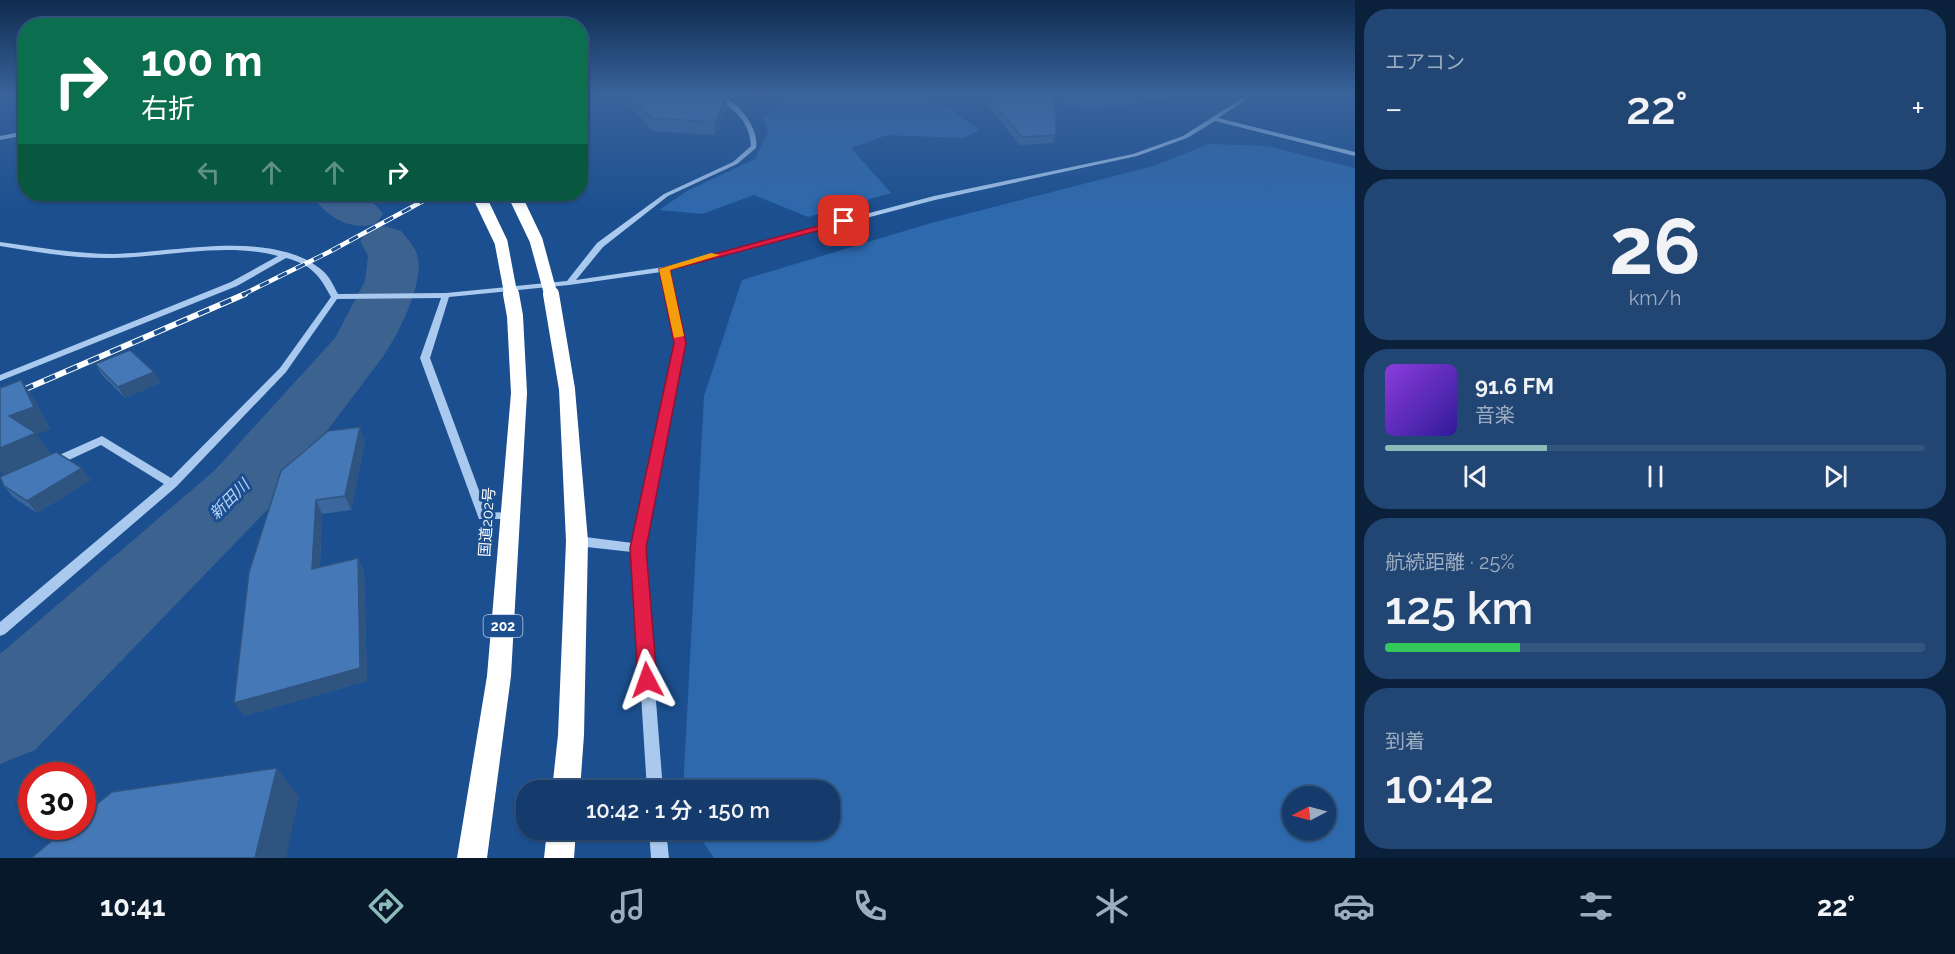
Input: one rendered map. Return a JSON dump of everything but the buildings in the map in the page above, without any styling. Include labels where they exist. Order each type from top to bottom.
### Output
[{"type":"highway","name":"国道202号","points":[[472,858],[499,676],[519,393],[515,316],[501,242],[481,201]]},
{"type":"highway","points":[[518,201],[528,217],[554,302],[567,389],[577,541],[571,735],[567,780]]},
{"type":"highway","points":[[559,858],[561,840]]},
{"type":"street","points":[[568,283],[600,245],[666,195],[735,163],[754,147],[754,134]]},
{"type":"street","points":[[335,297],[446,296],[568,283],[664,269],[934,198],[1135,155],[1190,134]]},
{"type":"street","points":[[1275,134],[1355,154]]},
{"type":"street","points":[[0,138],[18,135]]},
{"type":"street","points":[[0,244],[63,254],[116,256],[250,247],[285,255],[308,264],[332,285],[335,297],[283,370],[172,484],[0,630]]},
{"type":"street","points":[[0,378],[234,284],[285,255]]},
{"type":"street","points":[[654,780],[638,548],[680,343],[664,269]]},
{"type":"street","points":[[446,296],[425,358],[483,516],[512,516]]},
{"type":"street","points":[[41,468],[102,440],[172,484]]},
{"type":"street","points":[[577,541],[638,548]]},
{"type":"street","points":[[659,840],[660,858]]},
{"type":"shaded area","points":[[767,134],[971,134],[963,138],[887,135],[851,148],[891,193],[808,217],[754,195],[702,214],[659,210],[687,191],[755,159]]},
{"type":"shaded area","points":[[1209,144],[1267,146],[1355,168],[1355,858],[714,858],[702,840],[840,840],[840,780],[684,780],[704,396],[742,280],[931,223],[1153,166]]},
{"type":"waterway","name":"新田川","points":[[342,201],[360,214]]},
{"type":"waterway","name":"新田川","points":[[0,717],[241,490],[361,345],[392,281],[393,256],[384,241]]},
{"type":"railway","points":[[242,295],[329,252],[423,201]]},
{"type":"railway","points":[[0,400],[245,294]]},
{"type":"slow traffic","points":[[678,336],[664,269],[715,255]]},
{"type":"route","points":[[647,680],[638,548],[680,343],[664,269],[844,221]]}]
